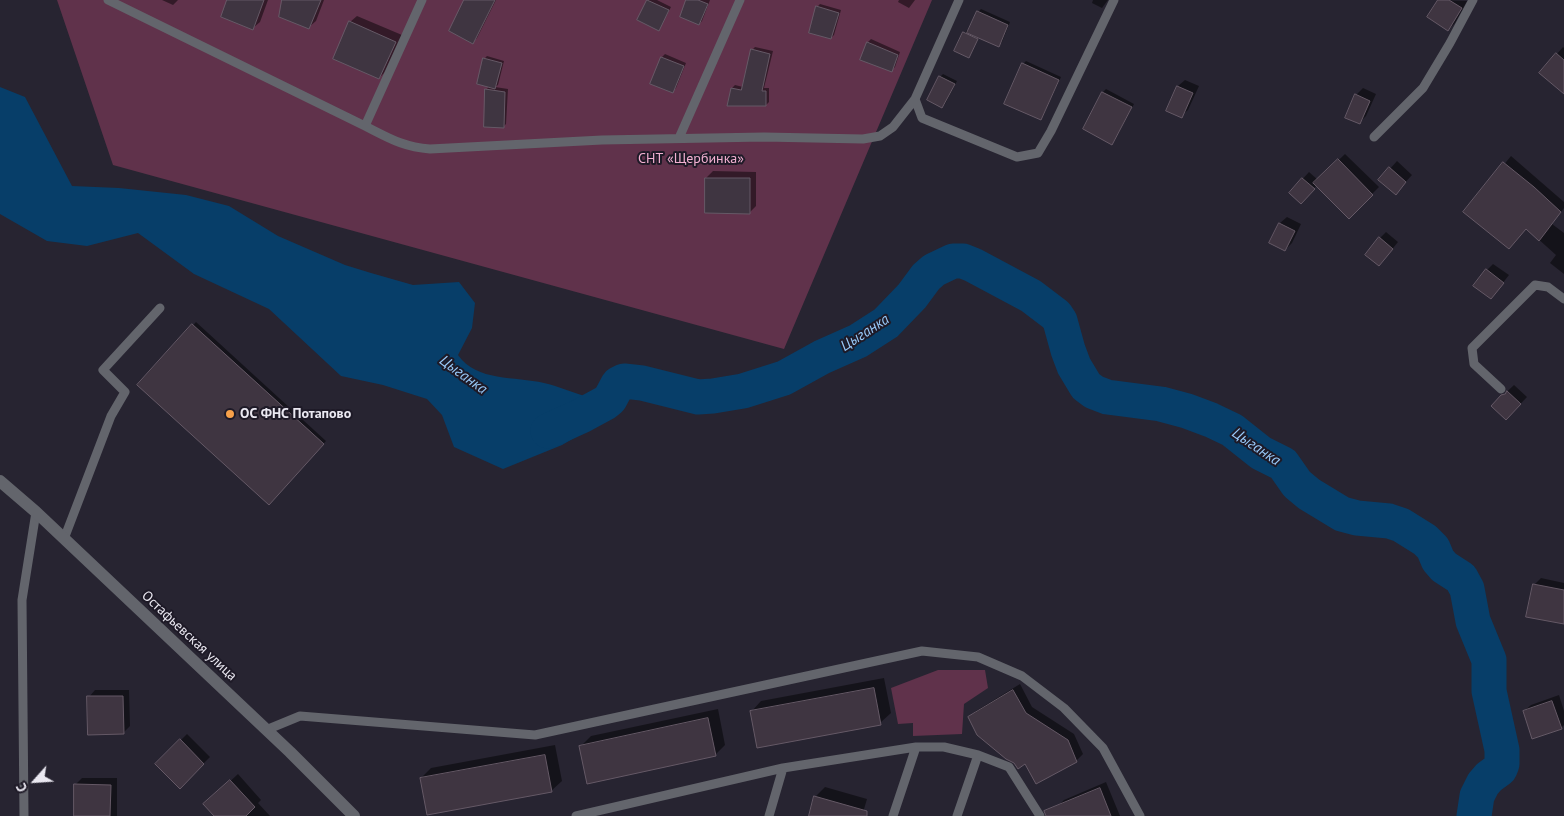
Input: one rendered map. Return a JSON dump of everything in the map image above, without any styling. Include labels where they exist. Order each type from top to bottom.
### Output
[{"type":"street","name":"Остафьевская улица","points":[[0,481],[36,512],[354,816]]},
{"type":"lane","points":[[108,0],[126,4],[399,144],[430,149],[592,140],[764,137],[863,139],[880,136],[893,127],[915,99],[959,0]]},
{"type":"lane","points":[[365,126],[422,0]]},
{"type":"lane","points":[[679,138],[740,0]]},
{"type":"lane","points":[[915,99],[922,118],[1017,157],[1038,153],[1114,0]]},
{"type":"lane","points":[[1374,137],[1423,88],[1473,0]]},
{"type":"lane","points":[[1501,389],[1474,364],[1472,348],[1535,285],[1548,287],[1564,299]]},
{"type":"lane","points":[[64,539],[111,416],[125,392],[103,370],[160,308]]},
{"type":"lane","points":[[24,816],[22,600],[36,512]]},
{"type":"lane","points":[[266,730],[300,716],[535,735],[922,652],[978,657],[1022,676],[1064,708],[1103,748],[1140,816]]},
{"type":"lane","points":[[893,816],[916,747]]},
{"type":"lane","points":[[576,816],[783,768],[916,747],[944,747],[978,755],[1009,766],[1040,816]]},
{"type":"lane","points":[[957,816],[978,755]]},
{"type":"lane","points":[[769,816],[783,768]]},
{"type":"green space","name":"СНТ «Щербинка»","points":[[57,0],[932,0],[784,349],[113,165]]},
{"type":"green space","points":[[938,670],[985,670],[988,688],[964,704],[962,734],[913,736],[913,723],[898,724],[891,688]]},
{"type":"water","points":[[0,87],[25,97],[72,186],[119,188],[186,195],[229,206],[278,236],[345,265],[413,285],[459,282],[475,303],[472,328],[458,355],[466,364],[486,374],[544,383],[585,396],[592,410],[588,430],[562,445],[503,469],[454,447],[442,415],[427,399],[383,385],[341,376],[269,309],[194,274],[138,233],[87,246],[47,241],[0,214]]},
{"type":"building","points":[[227,0],[264,0],[253,30],[221,17]]},
{"type":"building","points":[[282,0],[321,0],[309,29],[279,17]]},
{"type":"building","points":[[464,0],[495,0],[473,44],[449,31]]},
{"type":"building","points":[[647,0],[669,10],[659,31],[637,20]]},
{"type":"building","points":[[686,0],[698,0],[708,4],[699,25],[680,17]]},
{"type":"building","points":[[1438,0],[1449,0],[1462,8],[1448,31],[1427,17]]},
{"type":"building","points":[[816,6],[839,13],[831,39],[809,33]]},
{"type":"building","points":[[977,11],[1008,25],[999,47],[967,33]]},
{"type":"building","points":[[349,21],[396,42],[379,79],[333,59]]},
{"type":"building","points":[[963,32],[978,39],[969,58],[954,51]]},
{"type":"building","points":[[867,42],[898,55],[892,72],[860,60]]},
{"type":"building","points":[[751,49],[770,54],[762,91],[766,91],[766,106],[727,106],[731,88],[741,90]]},
{"type":"building","points":[[1556,53],[1564,60],[1564,94],[1539,73]]},
{"type":"building","points":[[661,57],[684,66],[673,93],[650,84]]},
{"type":"building","points":[[483,58],[502,63],[495,89],[477,84]]},
{"type":"building","points":[[1022,63],[1059,80],[1041,120],[1004,104]]},
{"type":"building","points":[[939,76],[955,84],[942,108],[927,100]]},
{"type":"building","points":[[1177,86],[1193,93],[1182,118],[1166,111]]},
{"type":"building","points":[[485,89],[505,92],[504,128],[484,127]]},
{"type":"building","points":[[1102,92],[1132,107],[1112,145],[1083,129]]},
{"type":"building","points":[[1355,94],[1370,101],[1360,124],[1345,118]]},
{"type":"building","points":[[1338,159],[1373,195],[1349,219],[1313,183]]},
{"type":"building","points":[[1503,162],[1561,212],[1539,241],[1526,229],[1509,249],[1463,212]]},
{"type":"building","points":[[1389,167],[1406,182],[1396,195],[1378,180]]},
{"type":"building","points":[[705,178],[750,178],[750,214],[705,213]]},
{"type":"building","points":[[1302,178],[1315,189],[1301,204],[1289,193]]},
{"type":"building","points":[[1279,223],[1295,231],[1285,251],[1269,243]]},
{"type":"building","points":[[1379,237],[1393,249],[1379,266],[1365,255]]},
{"type":"building","points":[[1486,269],[1504,283],[1491,299],[1473,286]]},
{"type":"building","name":"ОС ФНС Потапово","points":[[192,324],[324,444],[269,505],[137,385]]},
{"type":"building","points":[[1507,391],[1521,404],[1506,420],[1491,406]]},
{"type":"building","points":[[1533,584],[1564,590],[1564,624],[1526,617]]},
{"type":"building","points":[[874,688],[881,725],[757,748],[750,711]]},
{"type":"building","points":[[1013,690],[1026,713],[1068,740],[1077,762],[1036,784],[1025,764],[1018,769],[1014,763],[1006,759],[977,735],[968,717]]},
{"type":"building","points":[[87,696],[123,696],[124,734],[88,735]]},
{"type":"building","points":[[1552,701],[1562,729],[1532,739],[1523,711]]},
{"type":"building","points":[[708,718],[716,756],[587,784],[579,746]]},
{"type":"building","points":[[180,739],[204,764],[180,789],[155,764]]},
{"type":"building","points":[[545,755],[552,792],[427,815],[420,778]]},
{"type":"building","points":[[230,780],[255,807],[246,816],[214,816],[203,804]]},
{"type":"building","points":[[74,784],[111,785],[110,816],[74,816]]},
{"type":"building","points":[[1100,788],[1111,816],[1046,816],[1044,811]]},
{"type":"building","points":[[814,796],[867,811],[867,816],[809,816]]},
{"type":"waterway","name":"Цыганка","points":[[548,431],[605,403],[610,399],[618,384],[624,381],[642,383],[698,397],[743,391],[784,378],[822,357],[858,341],[886,323],[934,270],[953,261],[963,261],[973,265],[1031,296],[1056,315],[1060,321],[1074,366],[1086,386],[1094,392],[1107,397],[1161,404],[1187,411],[1232,430],[1261,453],[1283,464],[1297,484],[1309,494],[1342,514],[1357,518],[1389,521],[1401,525],[1425,540],[1433,548],[1438,560],[1444,567],[1461,578],[1467,589],[1473,621],[1489,660],[1489,691],[1502,750],[1500,769],[1483,784],[1477,796],[1474,816]]},
{"type":"place","name":"ОС ФНС Потапово","points":[[230,414]]}]
